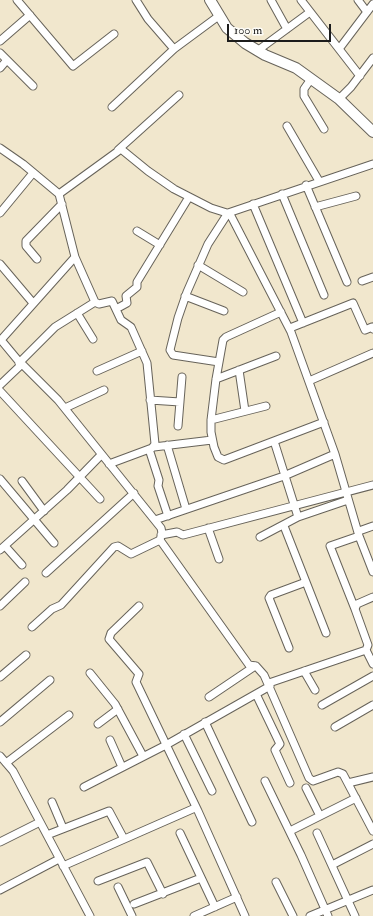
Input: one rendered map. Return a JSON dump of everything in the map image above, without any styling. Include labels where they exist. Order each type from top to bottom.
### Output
[{"type":"main road","points":[[210,0],[227,28],[245,44],[296,68],[339,99],[373,132]]},
{"type":"street","points":[[17,0],[73,66],[114,34]]},
{"type":"street","points":[[136,0],[148,19],[174,48]]},
{"type":"street","points":[[271,0],[287,29]]},
{"type":"street","points":[[301,0],[360,76]]},
{"type":"street","points":[[358,0],[367,12]]},
{"type":"street","points":[[339,49],[373,4]]},
{"type":"street","points":[[257,50],[310,12]]},
{"type":"street","points":[[0,41],[30,14]]},
{"type":"street","points":[[112,107],[174,48],[220,16]]},
{"type":"street","points":[[0,53],[33,86]]},
{"type":"street","points":[[339,99],[360,76],[373,58]]},
{"type":"street","points":[[0,68],[7,60]]},
{"type":"street","points":[[311,79],[304,89],[304,96],[324,130]]},
{"type":"street","points":[[59,194],[118,150],[179,95]]},
{"type":"street","points":[[287,126],[319,181]]},
{"type":"street","points":[[0,148],[59,194],[75,257],[95,302]]},
{"type":"street","points":[[118,150],[121,148],[148,171],[190,197],[211,208],[228,213],[234,219],[290,328],[335,454],[347,497],[372,567]]},
{"type":"street","points":[[219,362],[173,355],[170,353],[185,296],[208,244],[228,213],[306,185],[373,164]]},
{"type":"street","points":[[0,213],[33,173]]},
{"type":"street","points":[[306,185],[347,282]]},
{"type":"street","points":[[282,194],[324,295]]},
{"type":"street","points":[[315,207],[356,196]]},
{"type":"street","points":[[116,309],[127,303],[126,296],[137,288],[137,282],[190,197]]},
{"type":"street","points":[[37,259],[26,246],[26,241],[62,204]]},
{"type":"street","points":[[253,204],[303,323]]},
{"type":"street","points":[[137,231],[160,245]]},
{"type":"street","points":[[75,257],[1,340],[20,364],[24,364],[65,408],[101,455],[161,528],[161,538],[249,665],[256,666],[269,685],[308,778],[313,781],[341,772],[373,831]]},
{"type":"street","points":[[0,264],[33,303]]},
{"type":"street","points":[[198,265],[243,292]]},
{"type":"street","points":[[362,281],[373,277]]},
{"type":"street","points":[[185,296],[224,311]]},
{"type":"street","points":[[0,385],[50,331],[95,302],[99,304],[112,301],[120,320],[131,327],[147,363],[152,448],[159,480],[158,486],[168,516]]},
{"type":"street","points":[[290,328],[353,303],[365,330],[372,327],[373,329]]},
{"type":"street","points":[[281,312],[226,337],[222,343],[211,420],[212,440],[218,457],[224,460],[324,422]]},
{"type":"street","points":[[77,313],[93,339]]},
{"type":"street","points":[[97,371],[142,351]]},
{"type":"street","points":[[309,381],[373,353]]},
{"type":"street","points":[[216,378],[276,356]]},
{"type":"street","points":[[239,370],[245,412]]},
{"type":"street","points":[[178,426],[182,377]]},
{"type":"street","points":[[65,408],[104,390]]},
{"type":"street","points":[[0,391],[100,499]]},
{"type":"street","points":[[150,400],[180,402]]},
{"type":"street","points":[[211,420],[266,406]]},
{"type":"street","points":[[109,464],[152,448],[212,440]]},
{"type":"street","points":[[274,440],[298,517]]},
{"type":"street","points":[[167,445],[186,509]]},
{"type":"street","points":[[155,520],[284,476],[335,454]]},
{"type":"street","points":[[22,565],[2,548],[44,511],[101,455]]},
{"type":"street","points":[[0,479],[54,543]]},
{"type":"street","points":[[22,481],[44,511]]},
{"type":"street","points":[[260,537],[284,526],[298,517],[373,485]]},
{"type":"street","points":[[0,492],[6,486]]},
{"type":"street","points":[[46,573],[134,494]]},
{"type":"street","points":[[32,627],[52,609],[62,605],[114,547],[120,546],[126,552],[131,554],[161,538],[177,532],[183,535],[294,506],[347,497]]},
{"type":"street","points":[[284,526],[326,633]]},
{"type":"street","points":[[373,526],[330,546],[355,609],[373,664]]},
{"type":"street","points":[[208,528],[219,559]]},
{"type":"street","points":[[0,606],[25,582]]},
{"type":"street","points":[[289,648],[269,598],[306,582]]},
{"type":"street","points":[[355,609],[358,604],[373,598]]},
{"type":"street","points":[[139,606],[111,633],[109,639],[139,674],[136,682],[245,916]]},
{"type":"street","points":[[84,787],[166,745],[256,694],[269,685],[304,671],[369,654]]},
{"type":"street","points":[[0,677],[26,655]]},
{"type":"street","points":[[209,697],[256,666]]},
{"type":"street","points":[[304,671],[315,690]]},
{"type":"street","points":[[90,673],[118,709],[143,756]]},
{"type":"street","points":[[322,705],[373,676]]},
{"type":"street","points":[[0,722],[50,680]]},
{"type":"street","points":[[256,694],[280,744],[275,750],[290,783]]},
{"type":"street","points":[[335,727],[373,705]]},
{"type":"street","points":[[98,724],[118,709]]},
{"type":"street","points":[[6,763],[69,715]]},
{"type":"street","points":[[205,722],[252,822]]},
{"type":"street","points":[[184,734],[212,792]]},
{"type":"street","points":[[110,740],[122,767]]},
{"type":"street","points":[[0,756],[13,771],[90,916]]},
{"type":"street","points":[[348,783],[373,777]]},
{"type":"street","points":[[265,781],[290,831],[327,913]]},
{"type":"street","points":[[306,788],[320,816]]},
{"type":"street","points":[[290,831],[356,798]]},
{"type":"street","points":[[52,802],[63,828]]},
{"type":"street","points":[[63,866],[195,808]]},
{"type":"street","points":[[47,835],[109,811],[124,839]]},
{"type":"street","points":[[0,842],[40,822]]},
{"type":"street","points":[[180,833],[215,907]]},
{"type":"street","points":[[317,833],[355,916]]},
{"type":"street","points":[[332,865],[373,844]]},
{"type":"street","points":[[0,890],[59,859]]},
{"type":"street","points":[[98,881],[146,862],[163,894]]},
{"type":"street","points":[[134,904],[201,878]]},
{"type":"street","points":[[276,882],[293,916]]},
{"type":"street","points":[[118,887],[132,916]]},
{"type":"street","points":[[310,916],[327,913],[348,900],[373,890]]},
{"type":"street","points":[[194,916],[236,897]]}]
